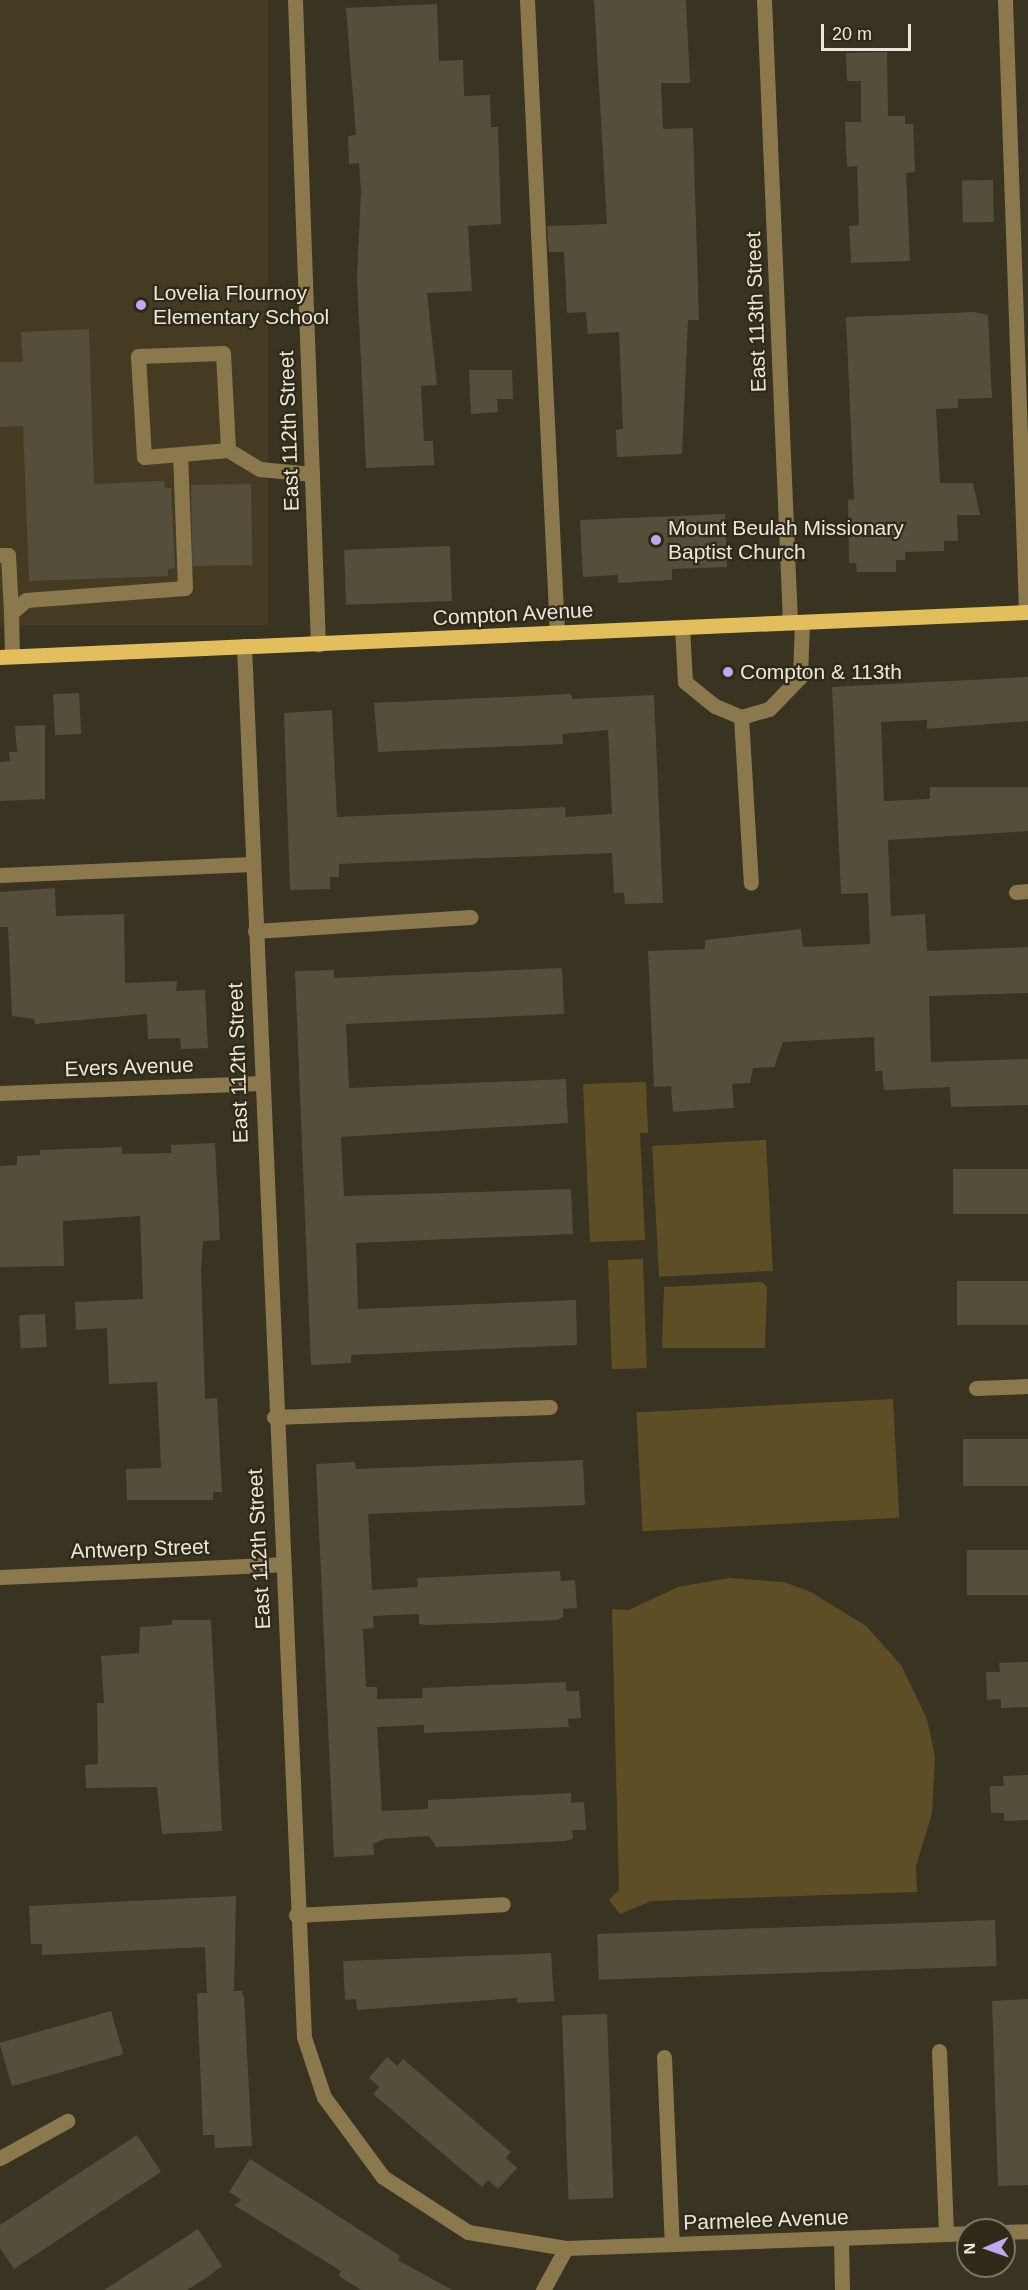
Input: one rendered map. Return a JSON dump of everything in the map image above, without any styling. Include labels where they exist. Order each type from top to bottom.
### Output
[{"type":"main road","name":"Compton Avenue","points":[[6,656],[318,645],[1027,612]]},
{"type":"street","name":"East 112th Street","points":[[295,0],[318,645]]},
{"type":"street","points":[[527,0],[557,633]]},
{"type":"street","name":"East 113th Street","points":[[741,717],[769,710],[800,677],[764,0]]},
{"type":"street","points":[[1005,0],[1027,612]]},
{"type":"street","points":[[228,450],[223,353],[138,356],[144,457],[228,450],[260,469],[312,474]]},
{"type":"street","points":[[12,613],[26,600],[185,588],[180,454]]},
{"type":"street","points":[[0,555],[8,555],[12,613],[6,656]]},
{"type":"street","points":[[682,627],[685,682],[714,706],[741,717],[751,883]]},
{"type":"street","name":"East 112th Street","points":[[244,646],[259,1083],[296,1914],[304,2037],[324,2097],[352,2142],[383,2177],[468,2232],[566,2248]]},
{"type":"street","points":[[0,875],[252,864]]},
{"type":"street","points":[[255,931],[471,917]]},
{"type":"street","name":"Evers Avenue","points":[[0,1094],[259,1083]]},
{"type":"street","points":[[976,1388],[1028,1386]]},
{"type":"street","points":[[274,1417],[550,1407]]},
{"type":"street","name":"Antwerp Street","points":[[0,1576],[281,1564]]},
{"type":"street","points":[[296,1914],[503,1904]]},
{"type":"street","points":[[939,2051],[946,2234]]},
{"type":"street","points":[[664,2057],[672,2244]]},
{"type":"street","points":[[0,2158],[67,2121]]},
{"type":"street","name":"Parmelee Avenue","points":[[566,2248],[956,2234]]},
{"type":"street","points":[[841,2238],[842,2290]]},
{"type":"street","points":[[543,2290],[566,2248]]},
{"type":"shaded area","name":"Lovelia Flournoy Elementary School","points":[[0,0],[268,0],[268,625],[0,625]]},
{"type":"shaded area","points":[[646,1082],[648,1133],[640,1133],[645,1240],[590,1242],[583,1084]]},
{"type":"shaded area","points":[[766,1140],[773,1271],[659,1277],[652,1146]]},
{"type":"shaded area","points":[[643,1259],[647,1368],[612,1369],[608,1260]]},
{"type":"shaded area","points":[[762,1282],[767,1287],[765,1348],[662,1348],[664,1287]]},
{"type":"shaded area","points":[[893,1399],[899,1518],[643,1531],[636,1412]]},
{"type":"shaded area","points":[[729,1578],[784,1582],[811,1592],[866,1626],[901,1665],[927,1719],[935,1757],[932,1813],[916,1866],[917,1892],[651,1901],[620,1914],[609,1900],[619,1890],[612,1609],[629,1610],[678,1587]]},
{"type":"building","points":[[594,0],[686,0],[690,83],[661,83],[663,129],[693,128],[699,320],[688,320],[682,454],[617,457],[616,430],[623,429],[619,332],[588,334],[586,312],[567,313],[564,252],[549,252],[547,226],[607,224]]},
{"type":"building","points":[[437,4],[439,61],[463,60],[464,96],[490,95],[491,127],[498,127],[501,224],[468,226],[472,291],[427,293],[437,385],[421,386],[424,441],[433,441],[434,465],[366,468],[357,278],[361,191],[359,163],[349,164],[348,136],[356,135],[346,8]]},
{"type":"building","points":[[887,52],[888,116],[905,116],[905,124],[913,124],[915,172],[906,173],[910,261],[851,263],[849,226],[859,225],[857,166],[847,167],[845,122],[861,122],[861,81],[847,81],[846,53]]},
{"type":"building","points":[[993,180],[994,222],[963,223],[962,181]]},
{"type":"building","points":[[975,312],[988,315],[992,398],[958,399],[958,408],[936,409],[940,483],[973,483],[980,515],[957,515],[958,541],[944,541],[944,551],[905,552],[905,560],[896,560],[896,572],[857,572],[856,563],[849,563],[848,500],[854,499],[846,317]]},
{"type":"building","points":[[89,329],[94,484],[164,481],[165,488],[171,488],[175,568],[168,569],[168,576],[29,581],[23,426],[0,427],[0,362],[23,362],[21,332]]},
{"type":"building","points":[[469,370],[512,370],[513,399],[497,399],[498,412],[471,414]]},
{"type":"building","points":[[251,484],[252,565],[192,566],[191,485]]},
{"type":"building","name":"Mount Beulah Missionary Baptist Church","points":[[725,514],[727,567],[672,569],[672,580],[618,583],[618,575],[583,577],[580,520]]},
{"type":"building","points":[[450,546],[452,601],[346,605],[344,550]]},
{"type":"building","points":[[1028,677],[1028,721],[927,729],[927,720],[881,722],[884,801],[930,799],[930,787],[1028,787],[1028,831],[888,840],[891,916],[925,914],[927,951],[1028,947],[1028,993],[929,996],[931,1062],[1028,1059],[1028,1105],[951,1107],[950,1087],[884,1090],[882,1071],[875,1071],[874,1037],[783,1042],[774,1067],[753,1068],[750,1083],[732,1084],[734,1108],[673,1112],[671,1086],[654,1087],[648,951],[705,949],[705,940],[801,929],[803,947],[870,944],[868,893],[841,894],[832,687]]},
{"type":"building","points":[[79,693],[81,734],[55,735],[53,694]]},
{"type":"building","points":[[571,694],[572,699],[654,695],[663,903],[625,904],[624,893],[614,893],[612,853],[339,864],[339,877],[330,877],[330,889],[290,890],[284,713],[332,710],[337,817],[565,807],[566,817],[612,814],[608,730],[562,734],[563,744],[378,752],[374,703]]},
{"type":"building","points":[[45,725],[45,799],[0,801],[0,762],[10,761],[9,752],[17,752],[15,726]]},
{"type":"building","points":[[55,888],[56,916],[124,914],[125,983],[177,981],[176,991],[205,990],[208,1048],[181,1049],[180,1038],[148,1039],[147,1014],[35,1024],[34,1019],[12,1016],[8,927],[0,927],[0,892]]},
{"type":"building","points":[[562,968],[564,1014],[346,1024],[349,1088],[566,1079],[568,1123],[341,1137],[344,1196],[571,1189],[573,1234],[356,1243],[358,1309],[576,1300],[577,1345],[351,1355],[351,1363],[311,1365],[295,971],[334,970],[334,978]]},
{"type":"building","points":[[215,1143],[220,1240],[203,1241],[201,1269],[205,1399],[217,1398],[222,1492],[213,1492],[213,1500],[127,1500],[126,1469],[161,1468],[157,1382],[109,1384],[107,1328],[76,1330],[75,1302],[143,1299],[140,1216],[63,1221],[64,1266],[0,1267],[0,1166],[17,1165],[17,1156],[40,1155],[40,1150],[122,1147],[122,1154],[171,1153],[171,1145]]},
{"type":"building","points":[[953,1169],[1028,1169],[1028,1214],[953,1214]]},
{"type":"building","points":[[957,1281],[1028,1281],[1028,1325],[957,1325]]},
{"type":"building","points":[[45,1314],[47,1347],[21,1348],[19,1315]]},
{"type":"building","points":[[963,1439],[1028,1439],[1028,1486],[963,1486]]},
{"type":"building","points":[[583,1460],[585,1505],[368,1514],[372,1590],[418,1587],[417,1578],[560,1571],[561,1581],[575,1580],[577,1608],[563,1609],[563,1617],[557,1620],[493,1623],[426,1625],[419,1624],[419,1614],[373,1616],[374,1628],[363,1629],[366,1687],[377,1687],[377,1699],[423,1698],[422,1688],[566,1682],[566,1691],[579,1691],[581,1718],[568,1719],[569,1727],[424,1733],[424,1725],[377,1727],[382,1811],[428,1809],[428,1800],[571,1793],[571,1803],[584,1802],[586,1830],[572,1830],[573,1839],[565,1841],[468,1846],[436,1847],[429,1836],[384,1839],[373,1844],[374,1855],[334,1857],[316,1464],[355,1462],[356,1469]]},
{"type":"building","points":[[967,1550],[1028,1550],[1028,1595],[967,1595]]},
{"type":"building","points":[[172,1620],[211,1620],[222,1831],[162,1834],[157,1787],[86,1788],[85,1765],[98,1764],[97,1703],[104,1703],[101,1656],[139,1653],[140,1627],[172,1625]]},
{"type":"building","points":[[1028,1662],[1028,1707],[1001,1708],[1001,1699],[987,1700],[986,1672],[1000,1672],[999,1663]]},
{"type":"building","points":[[1028,1775],[1028,1820],[1004,1821],[1004,1813],[991,1813],[990,1786],[1004,1786],[1003,1776]]},
{"type":"building","points":[[236,1896],[234,1991],[242,1991],[244,1997],[252,2146],[215,2148],[214,2135],[203,2135],[197,1993],[207,1993],[205,1947],[42,1955],[42,1944],[31,1944],[29,1906]]},
{"type":"building","points":[[995,1920],[997,1966],[599,1980],[597,1934]]},
{"type":"building","points":[[551,1953],[554,2001],[517,2003],[517,1998],[357,2010],[356,1999],[345,2000],[343,1961]]},
{"type":"building","points":[[1028,1999],[1028,2185],[998,2186],[992,2001]]},
{"type":"building","points":[[111,2011],[123,2054],[12,2086],[0,2043]]},
{"type":"building","points":[[607,2014],[613,2198],[568,2199],[562,2016]]},
{"type":"building","points":[[387,2057],[397,2066],[403,2059],[511,2152],[506,2158],[517,2168],[498,2189],[488,2180],[482,2187],[373,2094],[379,2087],[369,2078]]},
{"type":"building","points":[[137,2135],[161,2172],[14,2269],[0,2248],[0,2225]]},
{"type":"building","points":[[250,2159],[400,2256],[398,2260],[452,2290],[361,2290],[339,2276],[341,2271],[234,2205],[242,2200],[229,2192]]},
{"type":"building","points":[[198,2229],[222,2266],[206,2278],[187,2290],[104,2290]]},
{"type":"place","name":"Lovelia Flournoy Elementary School","points":[[141,305]]},
{"type":"place","name":"Mount Beulah Missionary Baptist Church","points":[[656,540]]},
{"type":"place","name":"Compton & 113th","points":[[728,672]]}]
